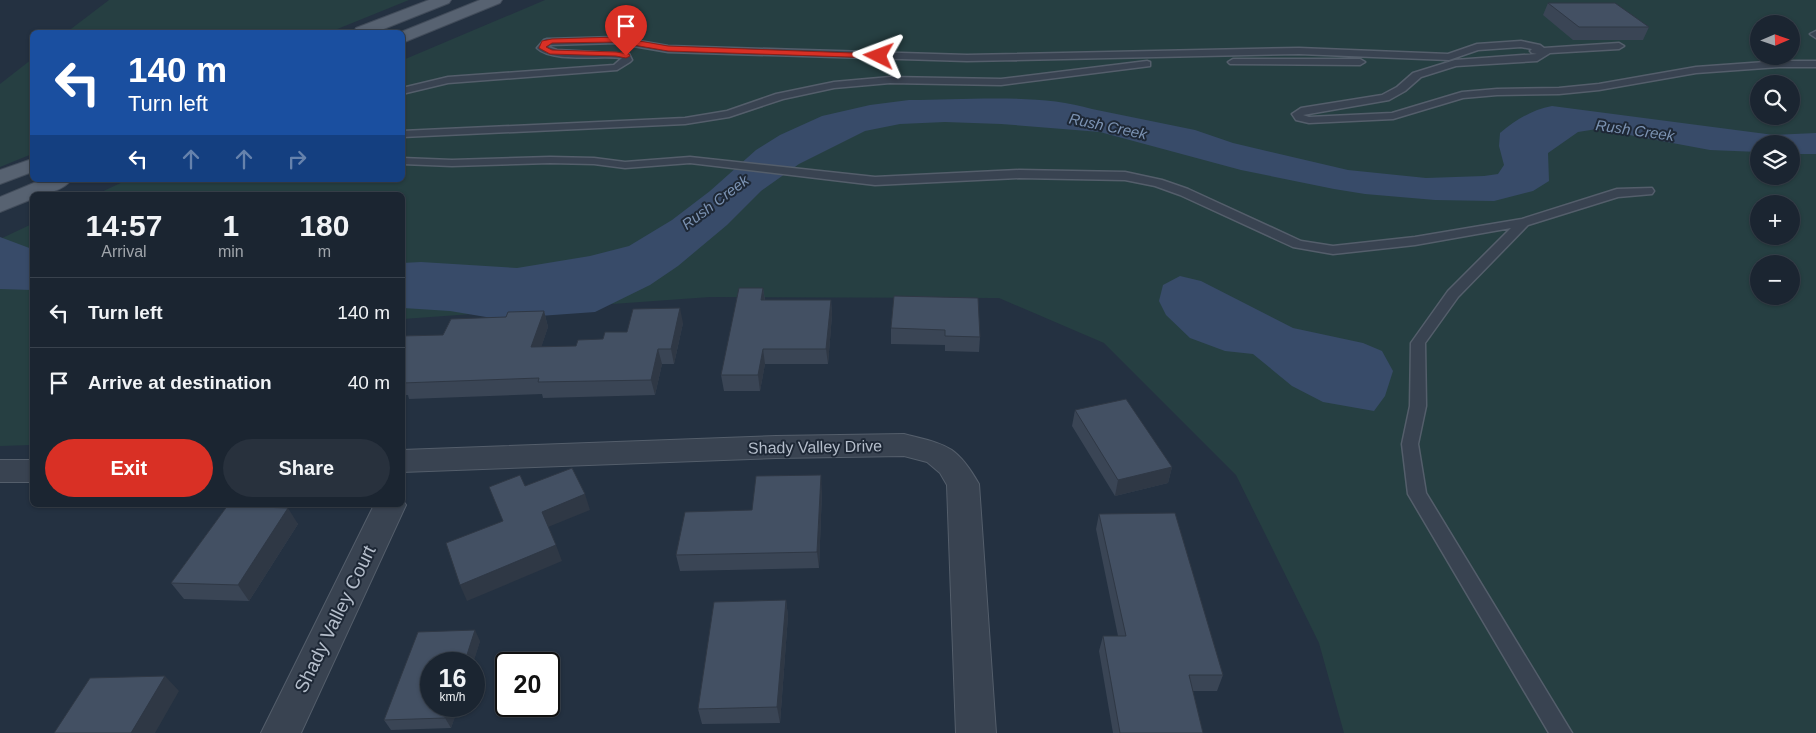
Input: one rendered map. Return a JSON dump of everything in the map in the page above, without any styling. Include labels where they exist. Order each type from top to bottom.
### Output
[{"type":"main road","points":[[367,30],[443,0]]},
{"type":"main road","points":[[405,37],[494,0]]},
{"type":"main road","points":[[0,178],[30,166]]},
{"type":"main road","points":[[31,192],[55,182]]},
{"type":"main road","points":[[2,204],[30,192]]},
{"type":"street","name":"Shady Valley Drive","points":[[406,467],[776,447],[904,445],[937,454],[951,465],[963,484],[976,733]]},
{"type":"street","points":[[0,471],[30,470]]},
{"type":"street","name":"Shady Valley Court","points":[[280,733],[389,507]]},
{"type":"lane","points":[[405,90],[448,80],[608,69],[617,67],[627,60],[626,56],[616,54],[571,54],[550,52],[542,48],[547,42],[563,40],[616,40],[668,49],[967,58],[1299,51],[1448,57],[1477,47],[1521,44],[1542,50]]},
{"type":"lane","points":[[405,134],[684,121],[729,114],[780,96],[825,87],[890,80],[1000,82],[1106,68],[1172,62],[1403,62],[1542,50],[1619,46]]},
{"type":"lane","points":[[1542,50],[1545,53],[1537,58],[1455,63],[1417,75],[1401,89],[1385,98],[1301,111],[1298,116],[1309,120],[1393,116],[1462,95],[1497,92],[1559,91],[1634,82],[1696,70],[1779,64],[1816,64]]},
{"type":"lane","points":[[405,161],[452,163],[550,160],[594,161],[625,165],[697,161],[804,174],[875,180],[940,179],[1019,174],[1125,176],[1158,183],[1184,192],[1298,244],[1333,250],[1415,240],[1524,222],[1617,193],[1648,191]]},
{"type":"lane","points":[[1524,222],[1453,294],[1418,343],[1418,406],[1410,444],[1417,494],[1561,733]]},
{"type":"green space","points":[[109,0],[409,0],[335,30],[70,30]]},
{"type":"green space","points":[[545,0],[1816,0],[1816,733],[1344,733],[1319,643],[1236,475],[1104,343],[999,298],[710,297],[405,319],[405,192],[101,192],[123,182],[405,182],[405,59]]},
{"type":"green space","points":[[30,61],[30,155],[0,167],[0,84]]},
{"type":"green space","points":[[30,225],[30,445],[0,446],[0,239]]},
{"type":"water","name":"Rush Creek","points":[[1026,99],[1049,101],[1195,130],[1233,143],[1348,170],[1426,178],[1498,174],[1504,165],[1499,146],[1500,133],[1524,116],[1552,106],[1774,135],[1750,135],[1750,152],[1710,150],[1597,129],[1578,132],[1548,153],[1549,181],[1533,191],[1494,201],[1435,200],[1365,194],[1334,189],[1241,170],[1100,132],[1001,124],[945,122],[900,124],[865,131],[799,164],[761,191],[727,225],[678,266],[650,285],[595,312],[498,319],[450,311],[405,308],[405,263],[421,262],[517,268],[590,256],[629,246],[672,220],[710,191],[756,150],[780,135],[822,116],[870,105],[909,100]]},
{"type":"water","points":[[1816,133],[1816,154],[1800,154],[1800,135],[1774,135]]},
{"type":"water","points":[[0,237],[30,248],[30,290],[0,289]]},
{"type":"water","points":[[1180,276],[1201,281],[1293,328],[1363,343],[1382,351],[1393,371],[1385,396],[1374,411],[1323,402],[1292,386],[1253,354],[1225,351],[1190,338],[1166,315],[1159,301],[1163,285]]},
{"type":"building","points":[[1548,3],[1615,3],[1649,27],[1579,27]]},
{"type":"building","points":[[739,288],[763,288],[761,300],[831,300],[826,349],[763,349],[758,375],[721,375]]},
{"type":"building","points":[[894,296],[978,298],[980,337],[945,336],[945,330],[891,328]]},
{"type":"building","points":[[680,308],[671,349],[658,349],[651,380],[538,382],[539,378],[405,383],[405,336],[443,335],[451,319],[506,317],[508,312],[544,311],[531,347],[576,346],[578,340],[603,339],[605,332],[627,332],[633,309]]},
{"type":"building","points":[[1126,399],[1172,467],[1118,480],[1075,410]]},
{"type":"building","points":[[572,468],[585,494],[542,512],[556,545],[460,585],[446,543],[503,521],[489,487],[520,475],[525,486]]},
{"type":"building","points":[[821,475],[817,552],[676,555],[685,512],[752,510],[756,476]]},
{"type":"building","points":[[227,507],[288,508],[238,585],[171,583]]},
{"type":"building","points":[[1175,513],[1223,675],[1189,675],[1203,733],[1120,733],[1103,636],[1126,636],[1099,514]]},
{"type":"building","points":[[786,600],[777,707],[698,709],[714,602]]},
{"type":"building","points":[[475,630],[468,652],[420,652],[420,717],[445,718],[384,720],[418,632]]},
{"type":"building","points":[[165,676],[131,733],[54,733],[90,678]]},
{"type":"route","points":[[626,56],[550,52],[542,48],[545,43],[552,41],[616,40],[668,49],[879,56]]}]
